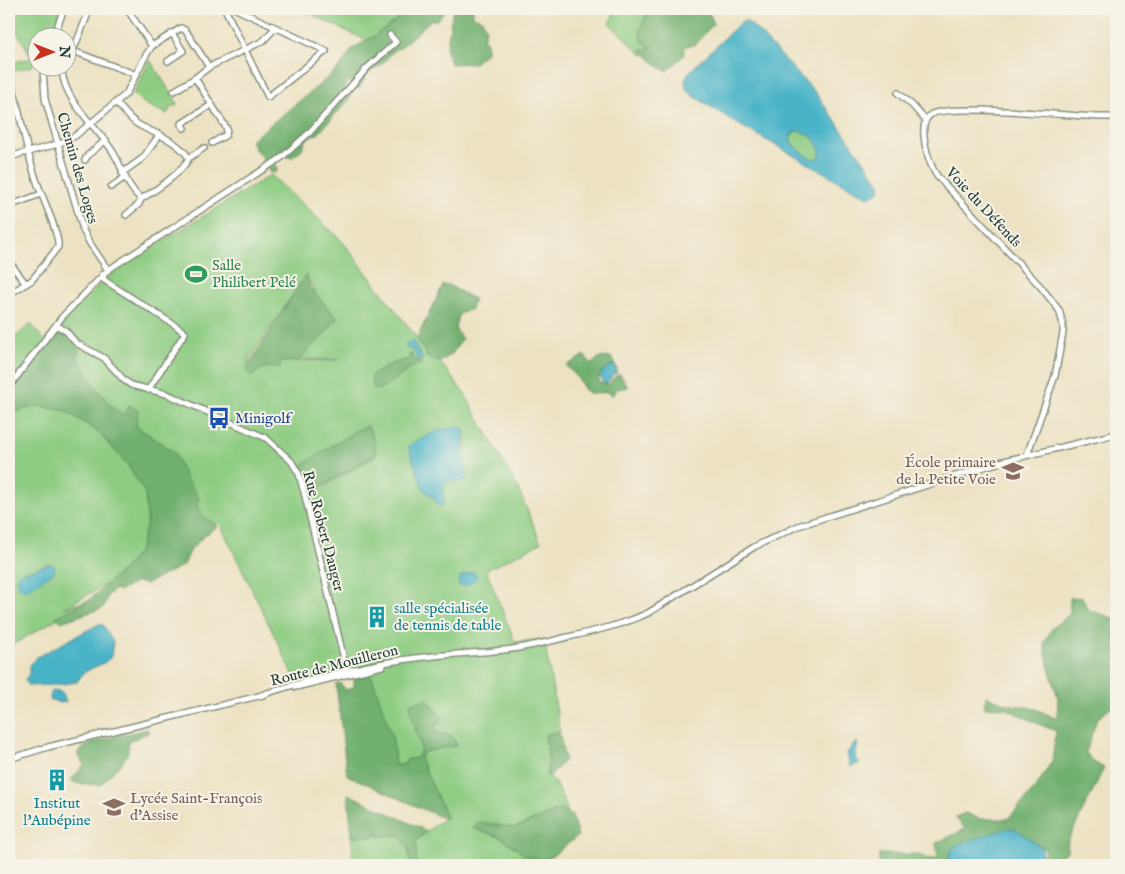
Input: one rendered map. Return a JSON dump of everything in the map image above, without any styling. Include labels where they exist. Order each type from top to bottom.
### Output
[{"type":"street","points":[[57,28],[64,9]]},
{"type":"street","points":[[78,40],[90,9]]},
{"type":"street","points":[[127,9],[152,46]]},
{"type":"street","points":[[225,9],[268,97],[326,51],[236,9]]},
{"type":"street","points":[[9,157],[58,144],[75,136],[126,94],[152,46],[179,28],[186,31],[209,67]]},
{"type":"street","points":[[174,91],[209,67],[263,41],[275,28]]},
{"type":"street","points":[[168,61],[183,51],[172,33]]},
{"type":"street","points":[[9,387],[56,324],[103,274],[281,158],[309,133],[367,68],[396,42],[390,35]]},
{"type":"street","points":[[78,52],[137,74]]},
{"type":"street","name":"Chemin des Loges","points":[[44,78],[45,99],[83,230],[108,270]]},
{"type":"street","points":[[62,78],[76,104],[114,152],[124,175],[141,199]]},
{"type":"street","points":[[195,78],[227,129],[226,135],[212,143]]},
{"type":"street","points":[[9,294],[32,280],[58,247],[47,204],[28,152],[12,82]]},
{"type":"street","points":[[898,93],[925,120],[935,112],[952,110],[1116,117]]},
{"type":"street","points":[[116,102],[138,124],[165,136],[186,153],[189,158]]},
{"type":"street","points":[[184,128],[181,124],[211,104]]},
{"type":"street","points":[[9,114],[19,112]]},
{"type":"street","name":"Voie du Défends","points":[[925,120],[923,129],[928,156],[937,176],[1041,288],[1054,303],[1061,316],[1063,333],[1055,376],[1027,455]]},
{"type":"street","points":[[112,187],[143,158],[160,134]]},
{"type":"street","points":[[85,160],[88,155],[106,140]]},
{"type":"street","points":[[126,215],[140,204],[141,199],[178,172],[189,158],[204,148]]},
{"type":"street","points":[[9,206],[42,194]]},
{"type":"street","points":[[52,254],[58,259]]},
{"type":"street","points":[[9,257],[10,263],[26,284]]},
{"type":"street","points":[[103,274],[104,280],[185,333],[148,390]]},
{"type":"street","name":"Rue Robert Dauger","points":[[56,324],[66,331],[76,343],[104,358],[124,380],[137,387],[167,394],[266,438],[292,461],[299,474],[305,496],[346,672]]},
{"type":"street","points":[[409,659],[505,650],[549,642],[632,620],[648,613],[754,547],[785,531],[897,494],[1027,455],[1116,434]]},
{"type":"street","name":"Route de Mouilleron","points":[[261,695],[346,672],[409,659]]},
{"type":"street","name":"Route de Mouilleron","points":[[9,758],[409,659]]},
{"type":"street","points":[[315,683],[346,672],[356,673]]},
{"type":"green space","points":[[9,9],[61,9],[54,28],[28,28],[28,51],[9,18]]},
{"type":"green space","points":[[300,9],[415,9],[370,42]]},
{"type":"green space","points":[[411,9],[447,9],[437,20],[431,20],[400,48],[395,49],[383,63],[367,74],[359,89],[348,80],[343,90],[351,97],[318,134],[306,140],[299,152],[291,158],[279,154],[273,160],[278,169],[275,173],[269,172],[251,140],[340,67],[352,49],[374,36]]},
{"type":"green space","points":[[453,9],[473,9],[473,16],[482,19],[486,29],[483,40],[487,41],[487,52],[474,63],[451,64],[446,51]]},
{"type":"green space","points":[[617,9],[649,9],[653,48],[642,50],[646,54],[642,55],[609,23]]},
{"type":"green space","points":[[649,9],[703,9],[711,16],[713,24],[695,45],[685,46],[684,55],[667,71],[659,67],[641,50],[652,48],[643,42],[639,31]]},
{"type":"green space","points":[[9,59],[14,62],[28,59],[28,67],[13,71],[14,76],[9,78]]},
{"type":"green space","points":[[150,60],[178,104],[169,109],[167,114],[145,104],[133,94]]},
{"type":"green space","points":[[796,131],[806,133],[814,139],[819,147],[820,157],[811,159],[793,145],[790,139]]},
{"type":"green space","points":[[271,175],[342,241],[417,338],[428,358],[440,362],[464,393],[518,488],[541,543],[486,570],[515,642],[544,639],[560,731],[545,735],[549,762],[546,775],[554,781],[569,815],[562,809],[514,828],[479,822],[472,828],[502,838],[526,856],[546,861],[545,865],[353,865],[352,837],[425,832],[444,819],[417,759],[395,767],[372,677],[296,680],[219,522],[64,608],[89,600],[9,647],[9,342],[31,324],[45,341],[118,268]],"holes":[[[306,275],[316,296],[337,318],[300,359],[337,360],[247,362]],[[376,455],[312,494],[302,466]]]},
{"type":"green space","points":[[306,275],[310,288],[337,318],[298,361],[281,362],[280,367],[262,368],[252,377],[247,370],[252,359]]},
{"type":"green space","points":[[443,285],[448,285],[474,299],[471,309],[459,314],[455,328],[462,339],[452,354],[440,362],[428,358],[417,338]]},
{"type":"green space","points":[[57,329],[79,351],[78,358],[109,404],[123,415],[130,405],[138,411],[136,426],[174,452],[185,477],[199,498],[197,507],[204,517],[218,526],[191,549],[184,565],[146,584],[137,582],[120,591],[115,589],[108,595],[103,608],[61,622],[56,617],[89,600],[126,567],[139,551],[147,523],[145,493],[127,464],[97,431],[66,411],[37,406],[9,413],[9,393]]},
{"type":"green space","points":[[411,353],[414,359],[422,364],[412,368],[388,385],[374,390],[371,376],[388,365],[408,359]]},
{"type":"green space","points":[[584,355],[592,364],[598,358],[611,357],[618,371],[614,365],[606,367],[599,375],[599,382],[608,385],[620,374],[628,387],[617,389],[613,395],[606,392],[591,394],[585,390],[577,377],[566,366]]},
{"type":"green space","points":[[368,426],[375,443],[376,455],[312,492],[302,465],[355,431]]},
{"type":"green space","points":[[1082,597],[1089,610],[1116,619],[1116,704],[1097,719],[1086,752],[1092,761],[1104,768],[1068,841],[1067,852],[1049,865],[1031,865],[1045,854],[1045,849],[1012,828],[952,849],[948,862],[929,865],[897,863],[896,865],[879,865],[879,854],[917,854],[928,859],[938,857],[936,843],[965,829],[955,817],[966,813],[980,819],[1008,819],[1036,787],[1052,761],[1056,731],[1005,708],[984,707],[986,696],[1008,704],[1036,709],[1057,719],[1058,698],[1048,665],[1044,643],[1053,627],[1070,614],[1070,598]]},
{"type":"green space","points":[[370,675],[393,740],[395,766],[405,764],[407,759],[417,758],[421,749],[410,704],[427,698],[442,719],[433,729],[438,733],[451,735],[457,745],[424,752],[420,758],[446,816],[445,819],[347,775],[336,684],[340,683],[346,690],[354,687],[354,679]]},
{"type":"green space","points":[[148,729],[148,733],[128,741],[128,753],[121,764],[100,785],[75,783],[71,780],[84,765],[77,753],[90,743]]},
{"type":"green space","points":[[559,731],[565,760],[550,776],[546,775],[549,762],[545,735]]},
{"type":"green space","points":[[348,794],[427,831],[416,841],[417,865],[410,865],[408,848],[399,835],[352,837]]},
{"type":"green space","points":[[562,809],[572,816],[578,836],[546,861],[526,856],[502,838],[472,828],[479,822],[514,828]]},
{"type":"water","points":[[746,21],[754,27],[815,92],[881,185],[879,192],[868,197],[853,189],[736,123],[692,95],[686,89],[685,80],[688,73],[741,22]],"holes":[[[796,131],[814,139],[819,147],[820,157],[811,159],[793,145],[790,139],[792,134]]]},
{"type":"water","points":[[413,341],[423,360],[418,360],[414,351],[405,347],[408,342]]},
{"type":"water","points":[[610,366],[614,366],[617,373],[613,375],[607,384],[603,382],[600,376]]},
{"type":"water","points":[[459,427],[465,429],[463,453],[467,479],[459,483],[455,479],[446,482],[443,487],[444,504],[439,507],[435,499],[423,489],[408,446],[438,430]]},
{"type":"water","points":[[49,564],[55,568],[54,572],[26,590],[20,588],[16,579],[18,574]]},
{"type":"water","points":[[473,572],[477,576],[474,580],[467,585],[459,585],[458,582],[461,576]]},
{"type":"water","points":[[99,624],[103,625],[113,642],[111,657],[104,663],[84,672],[77,682],[28,686],[25,680],[29,674],[29,665],[37,657]]},
{"type":"water","points":[[56,690],[63,693],[66,702],[59,703],[50,699],[51,692]]},
{"type":"water","points":[[855,743],[858,743],[855,758],[859,764],[850,767],[847,753]]},
{"type":"water","points":[[1008,828],[1016,829],[1042,848],[1042,856],[1032,865],[948,865],[951,851],[956,845]]},
{"type":"place","name":"Salle Philibert Pelé","points":[[196,274]]},
{"type":"place","name":"Minigolf","points":[[219,418]]},
{"type":"place","name":"École primaire de la Petite Voie","points":[[1013,471]]},
{"type":"place","name":"salle spécialisée de tennis de table","points":[[377,617]]},
{"type":"place","name":"Institut l'Aubépine","points":[[57,780]]},
{"type":"place","name":"Lycée Saint-François d'Assise","points":[[114,807]]}]
